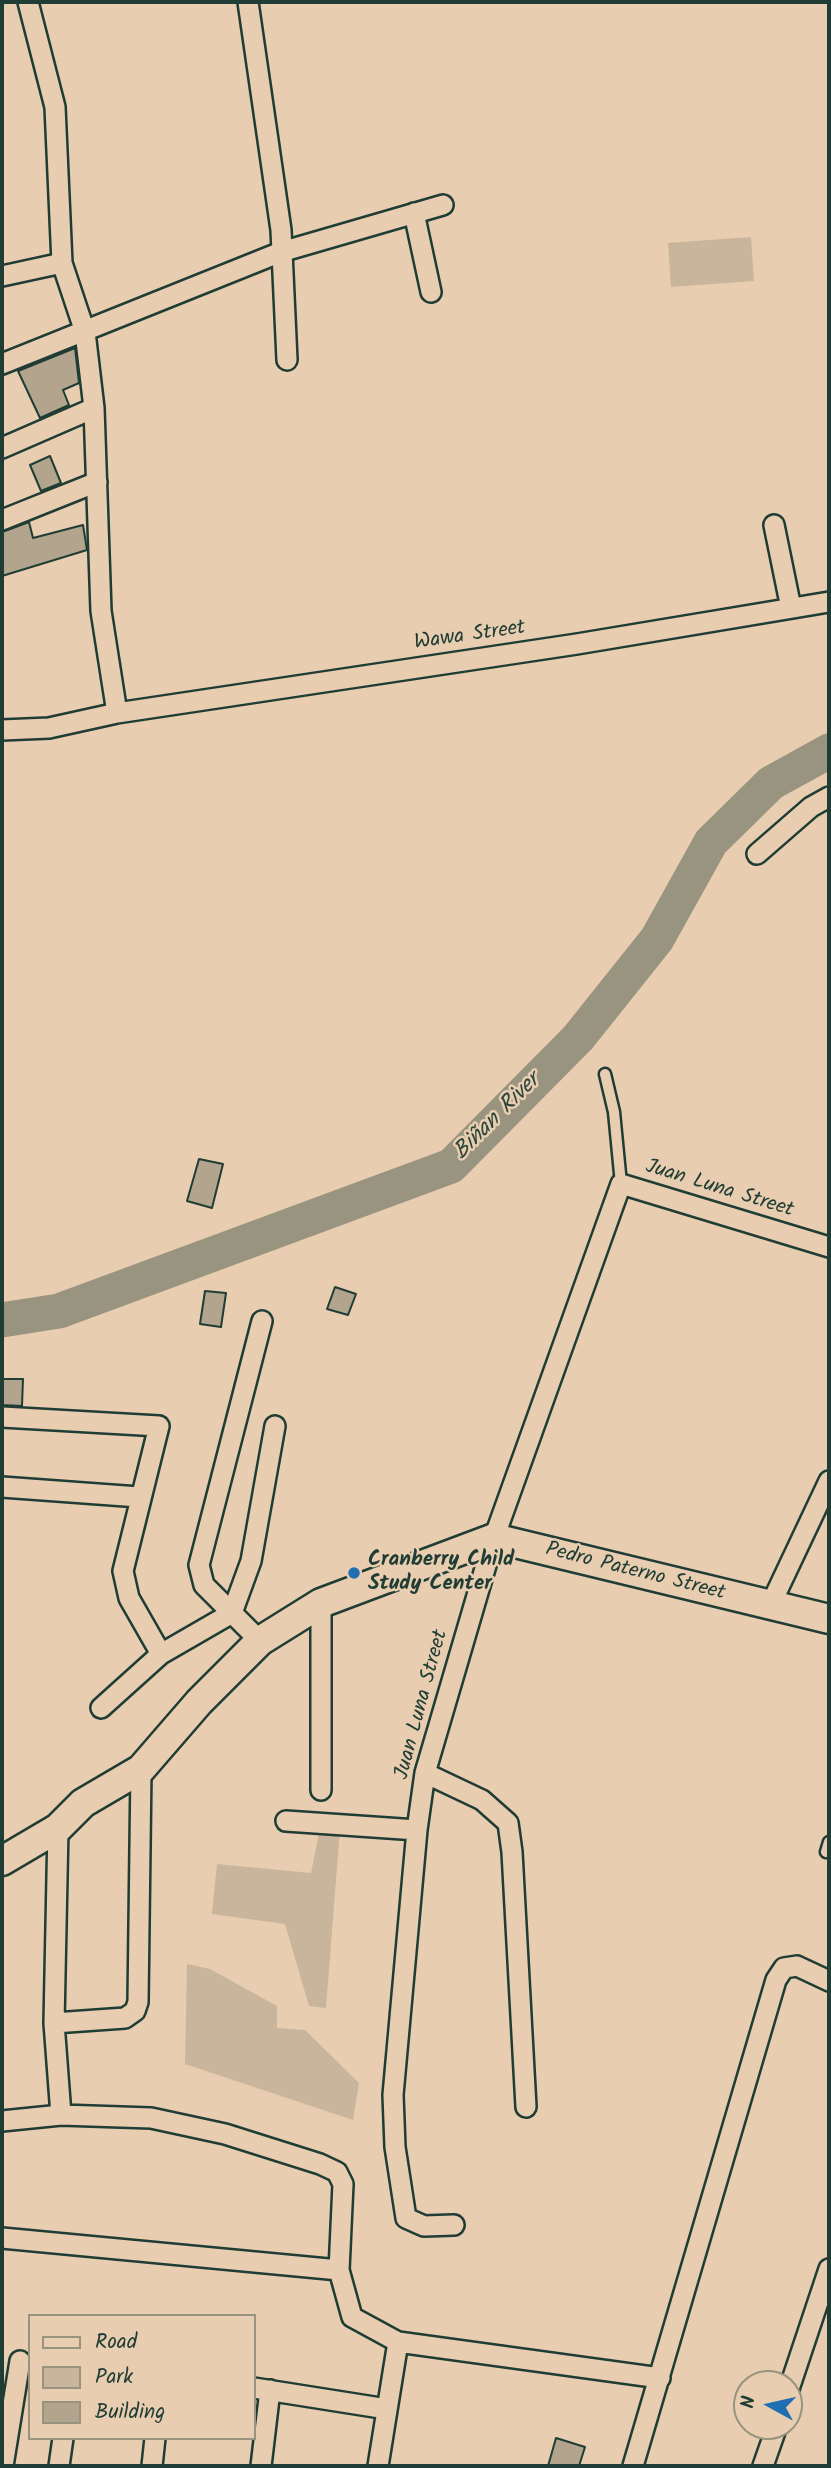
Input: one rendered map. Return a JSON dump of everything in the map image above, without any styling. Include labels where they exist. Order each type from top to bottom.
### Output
[{"type":"street","points":[[28,2],[55,107],[62,263],[85,332],[94,408],[101,611],[117,713]]},
{"type":"street","points":[[248,2],[273,163],[287,359]]},
{"type":"street","points":[[2,364],[281,252],[443,205]]},
{"type":"street","points":[[414,213],[431,292]]},
{"type":"street","points":[[2,276],[62,263]]},
{"type":"street","points":[[2,448],[94,408]]},
{"type":"street","points":[[2,520],[97,482]]},
{"type":"street","points":[[774,525],[792,608]]},
{"type":"street","name":"Wawa Street","points":[[2,730],[49,728],[117,713],[577,644],[829,602]]},
{"type":"street","points":[[757,854],[811,807],[829,797]]},
{"type":"street","name":"Juan Luna Street","points":[[454,2225],[424,2226],[408,2220],[395,2147],[393,2095],[417,1830],[425,1773],[494,1538],[621,1184],[829,1247]]},
{"type":"street","points":[[260,1641],[204,1586],[199,1564],[261,1321]]},
{"type":"street","points":[[2,1417],[159,1426],[139,1497],[123,1571],[129,1598],[161,1654]]},
{"type":"street","points":[[101,1708],[161,1654],[232,1613],[251,1560],[275,1426]]},
{"type":"street","points":[[770,1606],[829,1481]]},
{"type":"street","points":[[2,1487],[139,1497]]},
{"type":"street","points":[[2,1861],[58,1828],[83,1802],[141,1769],[199,1702],[260,1641],[321,1603],[494,1538]]},
{"type":"street","name":"Pedro Paterno Street","points":[[494,1538],[829,1619]]},
{"type":"street","points":[[321,1603],[321,1790]]},
{"type":"street","points":[[54,2023],[125,2018],[135,2011],[138,2002],[141,1769]]},
{"type":"street","points":[[425,1773],[482,1800],[508,1823],[512,1852],[526,2107]]},
{"type":"street","points":[[286,1821],[417,1830]]},
{"type":"street","points":[[58,1828],[54,2023],[61,2115]]},
{"type":"street","points":[[633,2466],[776,1980],[784,1968],[797,1966],[829,1981]]},
{"type":"street","points":[[2,2121],[61,2115],[150,2118],[225,2134],[337,2172],[343,2184],[339,2270],[352,2317],[398,2342],[660,2378]]},
{"type":"street","points":[[2,2238],[339,2270]]},
{"type":"street","points":[[795,2370],[829,2269]]},
{"type":"street","points":[[378,2466],[398,2342]]},
{"type":"street","points":[[3,2466],[6,2409],[17,2360]]},
{"type":"street","points":[[261,2466],[262,2389],[387,2409]]},
{"type":"street","points":[[59,2466],[63,2440]]},
{"type":"street","points":[[152,2466],[155,2440]]},
{"type":"street","points":[[763,2466],[772,2440]]},
{"type":"lane","points":[[605,1074],[614,1112],[621,1184]]},
{"type":"green space","points":[[751,237],[754,281],[671,287],[668,243]]},
{"type":"green space","points":[[320,1828],[340,1829],[326,2008],[309,2006],[285,1924],[212,1914],[217,1864],[311,1873]]},
{"type":"green space","points":[[187,1964],[210,1969],[277,2006],[277,2028],[305,2030],[359,2083],[353,2120],[185,2064]]},
{"type":"building","points":[[75,348],[79,383],[63,390],[69,405],[40,418],[18,371]]},
{"type":"building","points":[[50,456],[61,483],[41,491],[30,465]]},
{"type":"building","points":[[29,522],[33,538],[83,525],[87,550],[2,576],[2,532]]},
{"type":"building","points":[[199,1159],[223,1164],[212,1208],[187,1201]]},
{"type":"building","points":[[335,1287],[356,1294],[348,1315],[327,1309]]},
{"type":"building","points":[[205,1291],[226,1293],[221,1327],[200,1324]]},
{"type":"building","points":[[2,1379],[23,1379],[22,1406],[2,1405]]},
{"type":"building","points":[[556,2438],[585,2447],[579,2466],[548,2466]]},
{"type":"waterway","name":"Biñan River","points":[[2,1320],[59,1311],[451,1166],[578,1038],[657,939],[711,842],[771,783],[829,751]]},
{"type":"place","name":"Cranberry Child Study Center","points":[[354,1573]]}]
